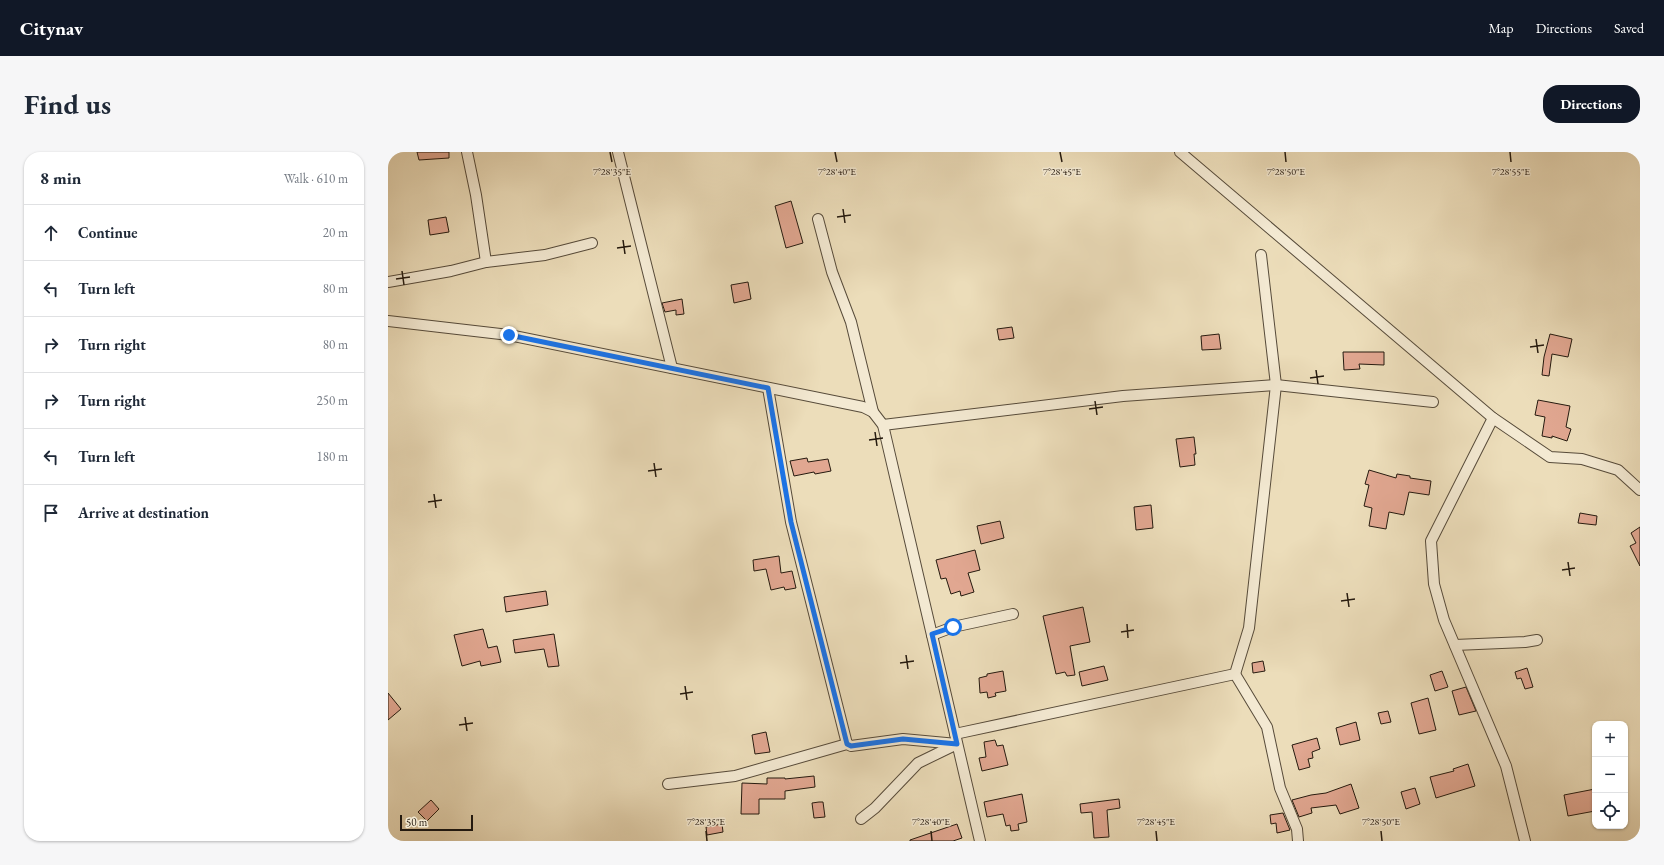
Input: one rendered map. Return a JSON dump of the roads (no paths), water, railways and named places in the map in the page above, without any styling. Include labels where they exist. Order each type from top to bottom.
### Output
[{"type":"street","points":[[467,152],[476,195],[486,262]]},
{"type":"street","points":[[618,152],[672,368]]},
{"type":"street","points":[[1180,152],[1492,418],[1550,457],[1582,459],[1618,470],[1640,490]]},
{"type":"street","points":[[818,219],[832,272],[851,322],[872,412]]},
{"type":"street","points":[[388,282],[451,271],[486,262],[545,255],[592,243]]},
{"type":"street","points":[[1261,255],[1276,385],[1249,628],[1234,674],[1267,727],[1280,788],[1297,829],[1298,841]]},
{"type":"street","points":[[388,321],[509,335],[863,407],[872,412],[883,425],[980,841]]},
{"type":"street","points":[[883,425],[1123,396],[1276,385],[1433,402]]},
{"type":"street","points":[[768,388],[791,522],[847,744]]},
{"type":"street","points":[[1492,418],[1431,541],[1434,584],[1444,620],[1506,766],[1525,841]]},
{"type":"street","points":[[932,634],[953,627],[1013,614]]},
{"type":"street","points":[[1455,645],[1525,642],[1537,640]]},
{"type":"street","points":[[668,784],[735,776],[847,744],[851,746],[903,739],[956,739],[1234,674]]},
{"type":"street","points":[[861,819],[875,808],[918,763],[956,739]]}]
